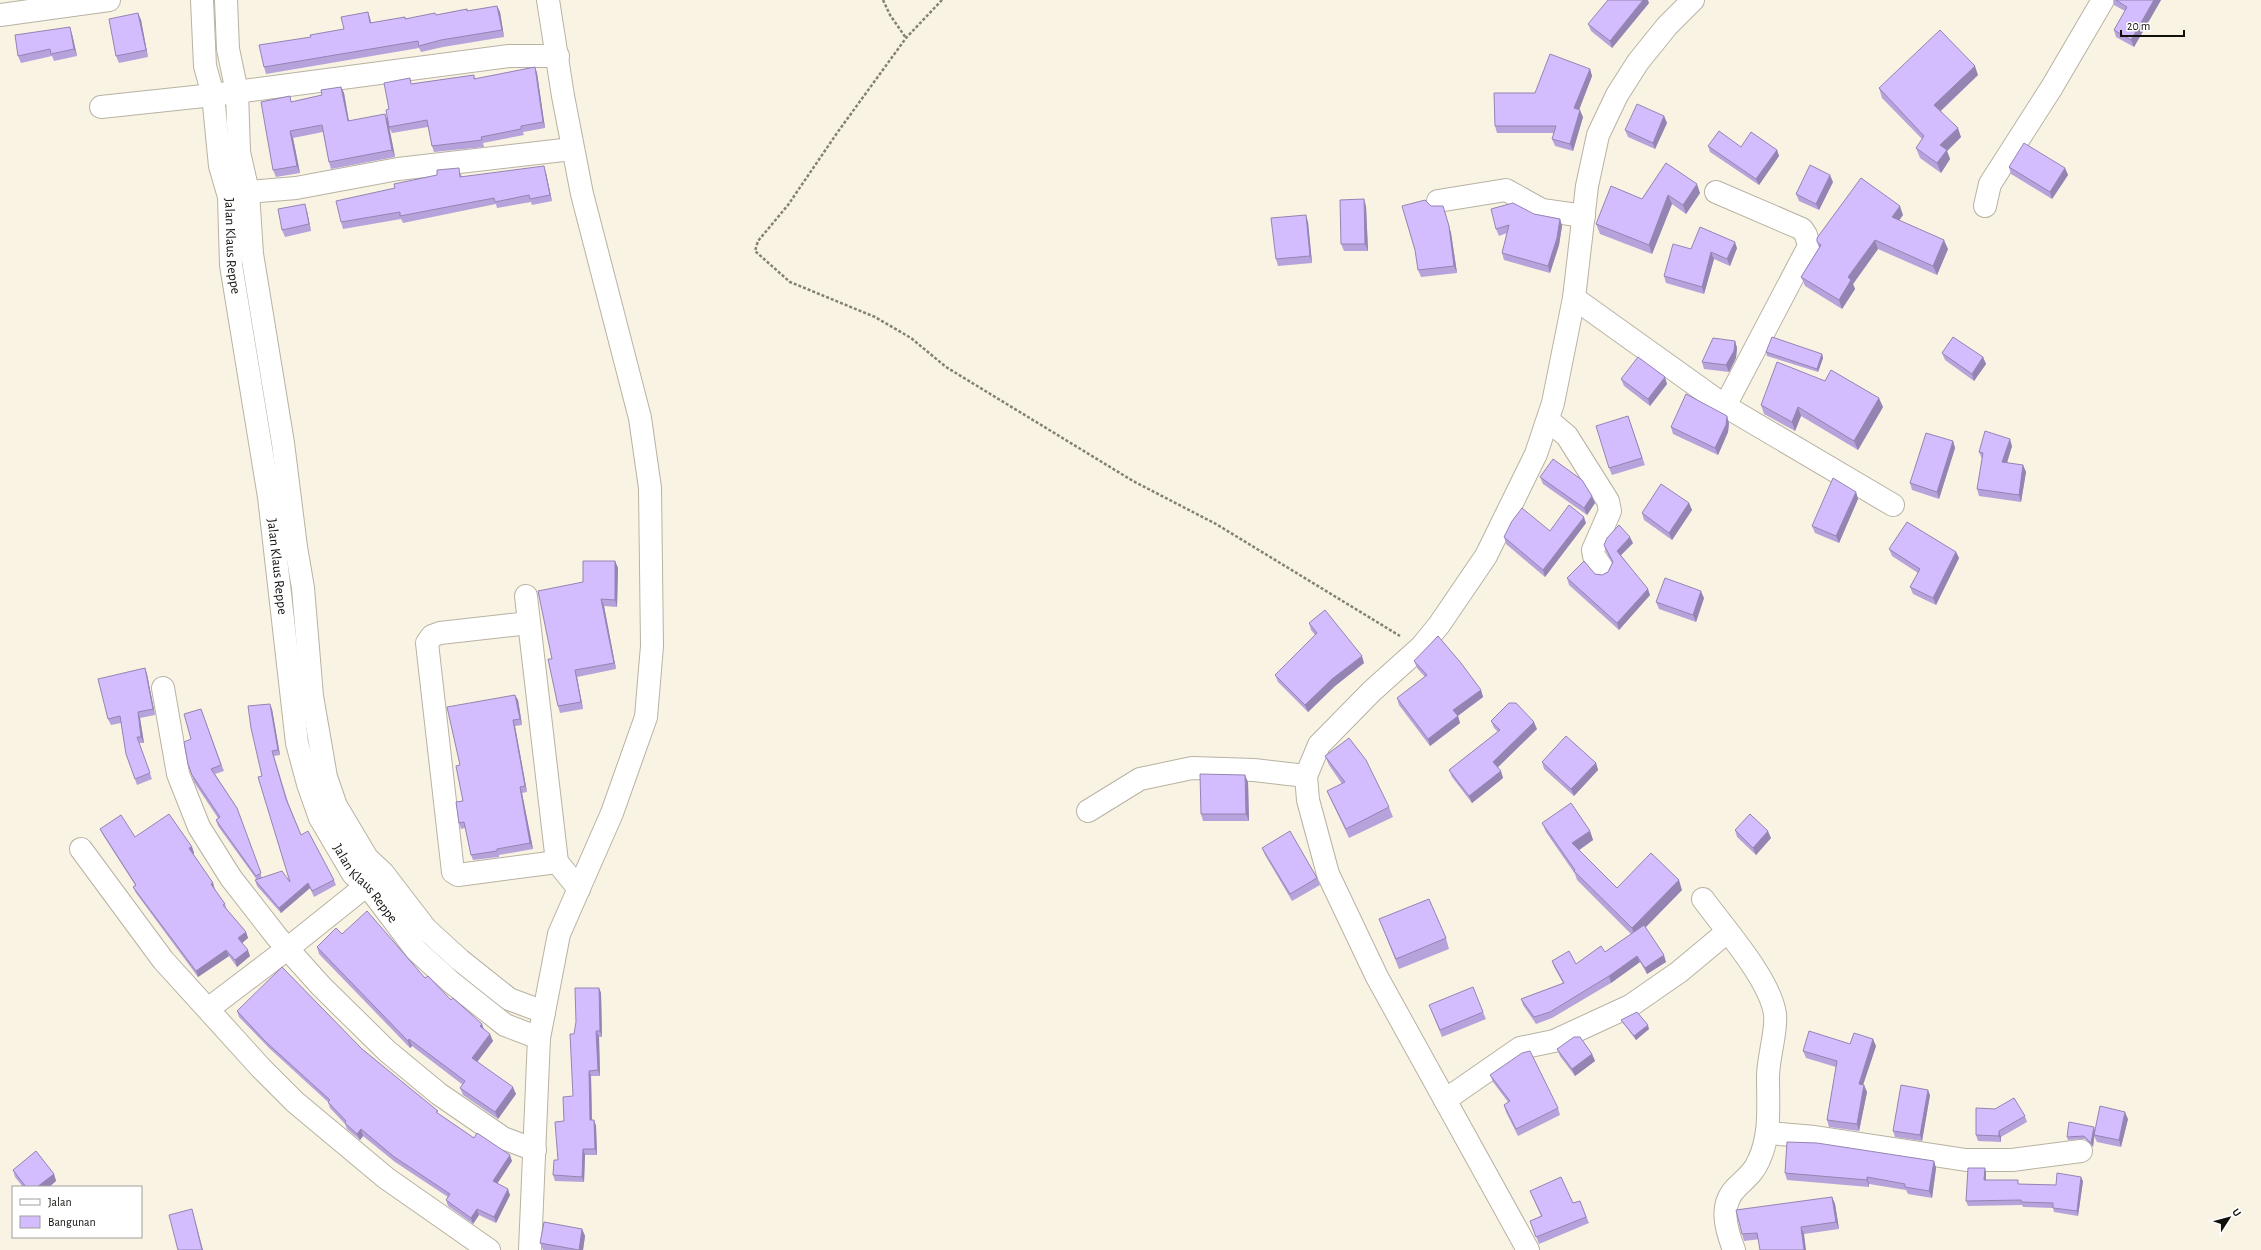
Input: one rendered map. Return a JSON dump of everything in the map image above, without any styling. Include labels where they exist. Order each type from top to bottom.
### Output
[{"type":"street","points":[[0,15],[99,0]]},
{"type":"street","name":"Jalan Klaus Reppe","points":[[202,0],[205,66],[214,95],[220,166],[238,195]]},
{"type":"street","name":"Jalan Klaus Reppe","points":[[226,0],[228,49],[237,92],[239,152],[238,195],[252,254],[283,443],[303,588],[312,696],[326,777],[336,806],[367,858],[375,879],[416,950],[451,982],[505,1025],[539,1038]]},
{"type":"street","points":[[530,1250],[535,1150],[533,1142],[539,1038],[559,934],[612,813],[646,717],[652,646],[650,488],[640,418],[582,194],[572,149],[548,0]]},
{"type":"street","points":[[1528,1250],[1377,977],[1328,874],[1308,800],[1306,776],[1319,744],[1372,691],[1421,647],[1439,625],[1486,556],[1536,454],[1553,403],[1574,298],[1587,186],[1598,135],[1617,95],[1638,62],[1667,26],[1693,0]]},
{"type":"street","points":[[1985,206],[1990,184],[2052,86],[2103,0]]},
{"type":"street","points":[[101,107],[214,95],[508,56],[558,56]]},
{"type":"street","points":[[238,195],[296,188],[398,169],[572,149]]},
{"type":"street","points":[[1438,201],[1506,190],[1542,210],[1584,216]]},
{"type":"street","points":[[1716,192],[1802,229],[1806,235],[1809,246],[1725,406]]},
{"type":"street","points":[[1574,298],[1725,406],[1894,505]]},
{"type":"street","points":[[1548,420],[1567,436],[1608,501],[1610,511],[1593,550],[1594,556],[1603,569]]},
{"type":"street","points":[[526,596],[557,862],[579,889]]},
{"type":"street","points":[[529,623],[440,633],[432,636],[427,643],[453,872],[458,875],[557,862]]},
{"type":"street","points":[[163,688],[178,774],[199,827],[231,878],[287,949],[321,986],[388,1051],[438,1094],[503,1138],[535,1150]]},
{"type":"street","points":[[1088,811],[1140,779],[1192,768],[1254,770],[1306,776]]},
{"type":"street","points":[[81,849],[163,960],[261,1068],[295,1102],[386,1178],[489,1250]]},
{"type":"street","name":"Jalan Klaus Reppe","points":[[375,879],[460,960],[509,999],[544,1012]]},
{"type":"street","points":[[208,1009],[375,879]]},
{"type":"street","points":[[1703,899],[1758,975],[1770,995],[1775,1015],[1768,1073],[1768,1133],[1759,1160],[1752,1174],[1737,1187],[1726,1208],[1725,1228],[1734,1250]]},
{"type":"street","points":[[1445,1100],[1520,1048],[1554,1041],[1630,1006],[1679,972],[1727,932]]},
{"type":"street","points":[[1768,1133],[1815,1137],[1966,1160],[2012,1160],[2081,1151]]},
{"type":"path","points":[[883,0],[890,15],[906,38]]},
{"type":"path","points":[[942,0],[906,38],[837,133],[788,205],[758,241],[756,251],[790,282],[875,317],[911,338],[946,367],[1120,473],[1216,524],[1390,631],[1421,647]]},
{"type":"building","points":[[1608,0],[1643,0],[1610,41],[1588,24]]},
{"type":"building","points":[[2116,0],[2154,0],[2131,40],[2114,30],[2127,7]]},
{"type":"building","points":[[497,6],[502,30],[441,40],[419,46],[418,41],[264,67],[259,45],[311,37],[310,35],[344,29],[341,17],[368,12],[370,23],[405,17],[405,19],[435,13],[436,15],[467,9],[467,11]]},
{"type":"building","points":[[138,13],[146,50],[116,56],[109,19]]},
{"type":"building","points":[[70,27],[74,49],[51,54],[50,49],[18,56],[15,35]]},
{"type":"building","points":[[1940,30],[1975,66],[1934,105],[1958,128],[1940,145],[1947,150],[1937,163],[1916,148],[1924,136],[1879,88]]},
{"type":"building","points":[[1550,54],[1590,69],[1574,108],[1580,110],[1570,144],[1552,139],[1556,126],[1495,126],[1494,93],[1535,93]]},
{"type":"building","points":[[535,67],[543,122],[521,126],[521,129],[481,137],[482,140],[432,146],[427,120],[389,127],[386,110],[389,109],[384,83],[410,78],[411,84],[474,75],[474,79]]},
{"type":"building","points":[[341,87],[348,121],[385,114],[392,150],[329,162],[322,125],[290,131],[297,166],[273,170],[261,102],[290,96],[291,102],[322,95],[321,90]]},
{"type":"building","points":[[1637,104],[1664,116],[1653,143],[1625,130]]},
{"type":"building","points":[[1719,131],[1741,147],[1751,132],[1777,150],[1756,179],[1708,146]]},
{"type":"building","points":[[2024,143],[2065,168],[2050,192],[2009,167]]},
{"type":"building","points":[[1666,163],[1697,184],[1683,205],[1668,195],[1649,245],[1596,224],[1611,186],[1642,199]]},
{"type":"building","points":[[1810,165],[1830,175],[1816,204],[1796,194]]},
{"type":"building","points":[[544,166],[550,195],[530,199],[529,195],[495,202],[494,198],[400,216],[400,212],[341,222],[336,201],[395,188],[394,184],[437,175],[437,170],[459,168],[460,177]]},
{"type":"building","points":[[1861,178],[1900,206],[1892,217],[1944,240],[1933,266],[1875,240],[1848,277],[1851,280],[1839,300],[1801,277],[1821,245],[1817,242],[1817,238]]},
{"type":"building","points":[[1364,199],[1365,244],[1341,244],[1340,200]]},
{"type":"building","points":[[1425,200],[1431,206],[1443,206],[1449,226],[1454,266],[1418,270],[1415,250],[1402,206]]},
{"type":"building","points":[[1513,203],[1534,214],[1560,219],[1557,238],[1548,266],[1502,253],[1509,225],[1496,229],[1491,209]]},
{"type":"building","points":[[305,204],[309,224],[282,230],[278,209]]},
{"type":"building","points":[[1306,215],[1310,256],[1276,259],[1271,218]]},
{"type":"building","points":[[1700,227],[1735,242],[1727,259],[1711,252],[1702,287],[1664,276],[1673,244],[1691,249]]},
{"type":"building","points":[[1772,337],[1822,354],[1817,369],[1766,352]]},
{"type":"building","points":[[1953,337],[1983,357],[1972,374],[1942,353]]},
{"type":"building","points":[[1713,338],[1735,341],[1734,351],[1726,365],[1702,362]]},
{"type":"building","points":[[1638,357],[1665,377],[1648,399],[1621,379]]},
{"type":"building","points":[[1777,362],[1825,381],[1831,370],[1879,398],[1854,441],[1798,407],[1792,422],[1761,405]]},
{"type":"building","points":[[1686,394],[1727,416],[1726,425],[1715,448],[1671,427]]},
{"type":"building","points":[[1628,416],[1642,458],[1609,468],[1596,426]]},
{"type":"building","points":[[1985,431],[2010,439],[2002,462],[2023,465],[2019,495],[1977,489],[1983,453],[1979,452]]},
{"type":"building","points":[[1926,433],[1953,441],[1937,492],[1910,483]]},
{"type":"building","points":[[1553,459],[1582,480],[1592,496],[1584,508],[1540,477]]},
{"type":"building","points":[[1833,478],[1856,492],[1836,536],[1812,526]]},
{"type":"building","points":[[1661,484],[1689,503],[1669,533],[1642,513]]},
{"type":"building","points":[[1569,505],[1584,517],[1543,570],[1504,537],[1512,521],[1522,508],[1550,531]]},
{"type":"building","points":[[1907,522],[1956,552],[1933,598],[1910,587],[1920,569],[1889,549]]},
{"type":"building","points":[[1619,525],[1630,537],[1617,551],[1648,589],[1617,623],[1567,578],[1584,561],[1595,574],[1602,575],[1608,572],[1613,562],[1604,545],[1607,538]]},
{"type":"building","points":[[583,561],[615,561],[615,600],[601,599],[614,663],[575,670],[581,702],[558,706],[548,659],[552,659],[538,591],[583,582]]},
{"type":"building","points":[[1665,578],[1701,591],[1693,615],[1656,602]]},
{"type":"building","points":[[1325,610],[1362,656],[1332,679],[1305,705],[1275,675],[1317,633],[1309,623]]},
{"type":"building","points":[[1438,636],[1481,690],[1453,710],[1458,716],[1428,739],[1397,698],[1427,675],[1414,661]]},
{"type":"building","points":[[145,668],[153,709],[138,712],[141,737],[137,737],[150,773],[135,779],[126,754],[120,716],[108,719],[98,679]]},
{"type":"building","points":[[515,695],[520,719],[513,720],[525,786],[520,787],[530,843],[497,849],[497,851],[471,855],[464,822],[459,823],[456,802],[463,801],[456,766],[460,765],[447,707]]},
{"type":"building","points":[[1509,703],[1516,703],[1534,722],[1493,762],[1501,771],[1469,796],[1449,770],[1500,730],[1491,721]]},
{"type":"building","points":[[270,704],[278,750],[272,751],[286,799],[301,835],[308,831],[334,880],[312,891],[308,883],[279,908],[255,880],[282,871],[290,882],[258,777],[262,776],[251,728],[248,706]]},
{"type":"building","points":[[201,709],[221,765],[211,769],[237,808],[261,873],[256,876],[216,820],[220,817],[192,775],[188,764],[184,742],[191,739],[184,714]]},
{"type":"building","points":[[1566,736],[1596,763],[1571,789],[1542,762]]},
{"type":"building","points":[[1349,738],[1366,760],[1389,807],[1346,829],[1327,791],[1345,782],[1325,756]]},
{"type":"building","points":[[1200,774],[1245,775],[1246,814],[1201,814]]},
{"type":"building","points":[[1571,803],[1590,831],[1572,843],[1617,888],[1651,853],[1679,880],[1632,928],[1574,871],[1575,870],[1542,823]]},
{"type":"building","points":[[169,814],[192,847],[189,848],[213,883],[211,884],[225,904],[223,905],[246,932],[238,938],[248,950],[235,960],[226,950],[196,971],[133,887],[136,885],[100,829],[121,815],[135,837]]},
{"type":"building","points":[[1750,814],[1768,831],[1753,848],[1735,830]]},
{"type":"building","points":[[1290,831],[1317,878],[1290,894],[1262,848]]},
{"type":"building","points":[[1429,899],[1446,938],[1396,959],[1379,919]]},
{"type":"building","points":[[367,911],[425,978],[428,976],[451,1000],[453,998],[482,1024],[480,1026],[490,1034],[472,1058],[513,1087],[495,1112],[460,1088],[465,1081],[409,1039],[408,1041],[317,947],[336,928],[342,934]]},
{"type":"building","points":[[1644,925],[1664,955],[1645,968],[1637,956],[1609,976],[1550,1012],[1534,1017],[1521,999],[1564,983],[1552,961],[1569,951],[1576,964],[1601,946],[1605,952]]},
{"type":"building","points":[[282,967],[362,1049],[438,1111],[436,1112],[474,1138],[477,1133],[510,1155],[493,1181],[508,1189],[494,1217],[477,1209],[471,1218],[446,1200],[450,1194],[393,1156],[361,1129],[357,1134],[345,1123],[346,1121],[328,1102],[330,1100],[266,1042],[237,1011]]},
{"type":"building","points":[[1473,987],[1483,1012],[1440,1030],[1429,1005]]},
{"type":"building","points":[[575,988],[599,988],[600,1031],[596,1031],[598,1070],[589,1071],[590,1120],[594,1120],[595,1149],[583,1149],[582,1177],[553,1175],[554,1160],[558,1160],[555,1122],[564,1121],[563,1097],[573,1096],[570,1034],[574,1034],[576,1022]]},
{"type":"building","points":[[1637,1012],[1648,1025],[1634,1036],[1621,1020]]},
{"type":"building","points":[[1809,1031],[1850,1044],[1854,1033],[1873,1039],[1859,1084],[1864,1085],[1857,1124],[1827,1120],[1837,1061],[1803,1051]]},
{"type":"building","points":[[1574,1037],[1580,1037],[1592,1054],[1572,1069],[1557,1049]]},
{"type":"building","points":[[1530,1051],[1558,1108],[1516,1129],[1504,1105],[1510,1101],[1490,1075],[1522,1053]]},
{"type":"building","points":[[1901,1085],[1928,1090],[1920,1135],[1893,1131]]},
{"type":"building","points":[[2014,1098],[2025,1116],[1999,1131],[1999,1136],[1976,1135],[1976,1108],[1995,1109]]},
{"type":"building","points":[[2100,1106],[2125,1112],[2119,1140],[2094,1135]]},
{"type":"building","points":[[2069,1122],[2094,1127],[2091,1143],[2084,1136],[2067,1137]]},
{"type":"building","points":[[1787,1142],[1817,1143],[1934,1161],[1929,1191],[1905,1187],[1905,1184],[1867,1177],[1867,1180],[1785,1173]]},
{"type":"building","points":[[36,1151],[54,1174],[38,1186],[25,1186],[13,1170]]},
{"type":"building","points":[[1968,1168],[1985,1168],[1984,1180],[2018,1180],[2018,1184],[2056,1185],[2057,1173],[2081,1177],[2077,1211],[2053,1208],[2053,1203],[2021,1202],[2021,1200],[1966,1201]]},
{"type":"building","points":[[1561,1177],[1573,1203],[1580,1201],[1586,1217],[1536,1237],[1530,1221],[1542,1216],[1530,1191]]},
{"type":"building","points":[[1832,1197],[1836,1222],[1801,1227],[1804,1250],[1760,1250],[1757,1233],[1742,1234],[1736,1210]]},
{"type":"building","points":[[192,1209],[202,1250],[178,1250],[169,1215]]},
{"type":"building","points":[[544,1222],[582,1229],[579,1250],[540,1243]]}]
